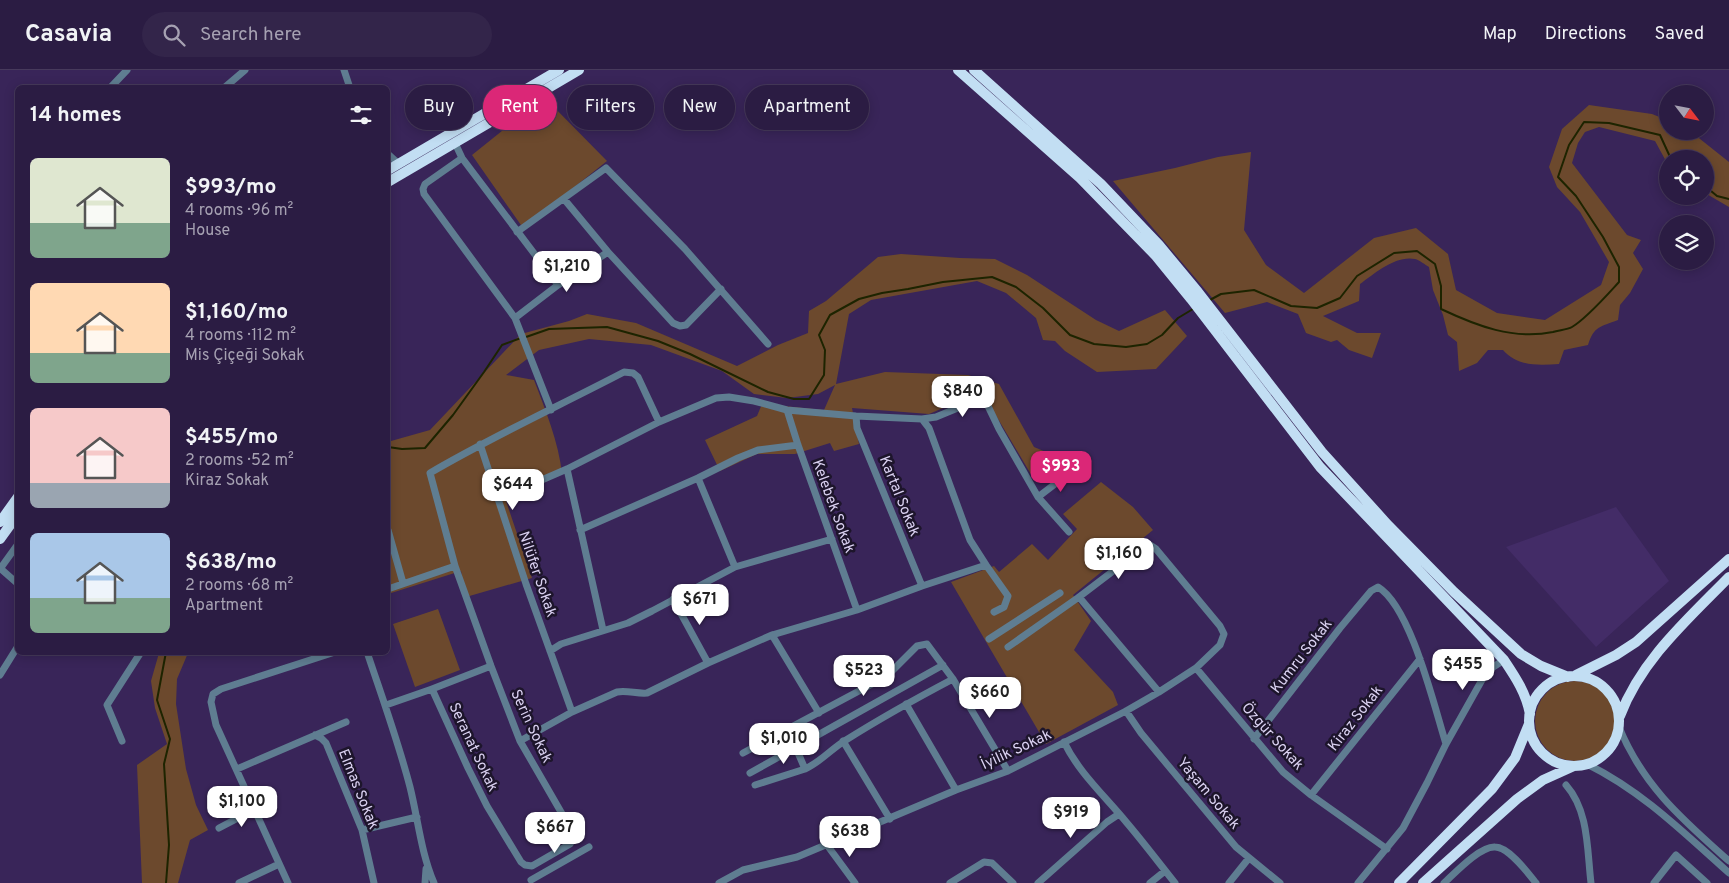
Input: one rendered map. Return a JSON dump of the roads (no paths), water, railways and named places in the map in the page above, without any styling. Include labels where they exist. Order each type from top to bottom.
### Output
[{"type":"highway","points":[[393,167],[559,70]]},
{"type":"highway","points":[[390,181],[579,70]]},
{"type":"highway","points":[[958,70],[1080,178],[1195,295]]},
{"type":"highway","points":[[974,70],[1101,184],[1158,245],[1210,314],[1322,452],[1388,525],[1454,592],[1521,654],[1541,666],[1571,677],[1616,655],[1636,642],[1729,559]]},
{"type":"highway","points":[[1210,314],[1320,467],[1504,660],[1521,685],[1527,700],[1535,743],[1543,753],[1552,760],[1575,766]]},
{"type":"highway","points":[[0,522],[15,501]]},
{"type":"highway","points":[[0,539],[15,518]]},
{"type":"highway","points":[[1423,883],[1517,799],[1543,780],[1575,766],[1599,759],[1608,750],[1615,740],[1619,722],[1631,690],[1656,654],[1729,577]]},
{"type":"highway","points":[[1399,883],[1492,789],[1515,758],[1536,698],[1547,686],[1557,680],[1571,677],[1583,677],[1601,685],[1614,699],[1619,722]]},
{"type":"street","points":[[113,85],[128,70]]},
{"type":"street","points":[[228,85],[245,70]]},
{"type":"street","points":[[344,70],[349,85]]},
{"type":"street","points":[[455,143],[462,158],[558,285]]},
{"type":"street","points":[[462,158],[425,184],[422,189],[517,320],[551,410]]},
{"type":"street","points":[[517,232],[606,168],[721,289],[768,344]]},
{"type":"street","points":[[564,199],[608,252],[673,323],[680,326],[686,324],[721,289]]},
{"type":"street","points":[[517,320],[558,285],[608,252]]},
{"type":"street","points":[[480,444],[624,372],[633,373],[638,377],[659,422]]},
{"type":"street","points":[[498,499],[567,469],[659,422],[716,398],[729,396],[787,410],[922,419],[936,418],[977,400],[988,404],[999,429],[1038,497],[1069,532]]},
{"type":"street","name":"Kelebek Sokak","points":[[787,410],[857,610]]},
{"type":"street","name":"Kartal Sokak","points":[[856,416],[857,428],[922,586]]},
{"type":"street","points":[[922,419],[929,428],[970,540],[1008,596],[1004,607],[994,612]]},
{"type":"street","name":"Nilüfer Sokak","points":[[480,444],[572,712]]},
{"type":"street","name":"Serin Sokak","points":[[480,444],[430,473],[455,566],[520,741],[574,837],[570,844],[532,866],[525,865]]},
{"type":"street","points":[[580,530],[758,450],[798,445]]},
{"type":"street","points":[[567,469],[603,630]]},
{"type":"street","points":[[1038,497],[1072,471]]},
{"type":"street","points":[[698,478],[735,567]]},
{"type":"street","points":[[390,537],[403,584]]},
{"type":"street","points":[[550,651],[561,644],[628,623],[735,567],[832,538]]},
{"type":"street","name":"İyilik Sokak","points":[[719,883],[731,880],[743,870],[798,856],[827,845],[956,790],[1008,771],[1126,711],[1159,692],[1196,668],[1220,645],[1224,634],[1220,626],[1156,549],[1150,545],[1146,546],[1079,597]]},
{"type":"street","points":[[15,548],[0,568],[15,581]]},
{"type":"street","points":[[520,741],[572,712],[617,692],[647,693],[708,663],[772,635],[857,610],[986,565]]},
{"type":"street","points":[[390,588],[455,566]]},
{"type":"street","name":"Kumru Sokak","points":[[1254,739],[1371,591],[1378,586],[1386,591],[1407,625],[1420,659]]},
{"type":"street","points":[[989,639],[1060,593]]},
{"type":"street","points":[[1008,647],[1079,597],[1159,692]]},
{"type":"street","points":[[673,599],[708,663]]},
{"type":"street","points":[[772,635],[819,713]]},
{"type":"street","points":[[742,753],[887,676],[918,646],[927,644],[953,679],[1008,771]]},
{"type":"street","points":[[0,675],[15,651]]},
{"type":"street","points":[[122,742],[107,705],[139,655]]},
{"type":"street","points":[[288,883],[216,725],[211,702],[212,694],[221,689],[326,655]]},
{"type":"street","points":[[368,655],[386,705],[410,785],[426,866],[425,883]]},
{"type":"street","points":[[1420,659],[1446,744]]},
{"type":"street","name":"Kiraz Sokak","points":[[1312,795],[1420,659]]},
{"type":"street","points":[[1358,883],[1403,828],[1446,744],[1487,671],[1504,660]]},
{"type":"street","points":[[750,773],[943,665]]},
{"type":"street","points":[[386,705],[491,666]]},
{"type":"street","name":"Özgür Sokak","points":[[1196,668],[1283,772],[1387,848]]},
{"type":"street","points":[[754,785],[806,770],[818,763],[843,742],[906,704],[953,679]]},
{"type":"street","name":"Seranat Sokak","points":[[432,689],[487,806],[521,862],[525,865]]},
{"type":"street","points":[[906,704],[956,790]]},
{"type":"street","name":"Yaşam Sokak","points":[[1126,711],[1141,733],[1230,840],[1280,883]]},
{"type":"street","points":[[237,769],[346,722]]},
{"type":"street","points":[[1619,722],[1626,746],[1641,771],[1661,797],[1729,861]]},
{"type":"street","name":"Elmas Sokak","points":[[315,735],[326,743],[362,830],[374,883]]},
{"type":"street","points":[[843,742],[890,819]]},
{"type":"street","points":[[1064,742],[1070,755],[1091,783],[1119,814],[1175,883]]},
{"type":"street","points":[[796,748],[806,770]]},
{"type":"street","points":[[1587,764],[1649,802],[1729,873]]},
{"type":"street","points":[[1566,785],[1576,798],[1583,816],[1591,883]]},
{"type":"street","points":[[219,828],[255,809]]},
{"type":"street","points":[[1038,883],[1107,822],[1119,814]]},
{"type":"street","points":[[362,830],[417,817]]},
{"type":"street","points":[[827,845],[855,883]]},
{"type":"street","points":[[531,880],[589,847]]},
{"type":"street","points":[[1444,883],[1468,861],[1483,851],[1495,847],[1512,855],[1536,883]]},
{"type":"street","points":[[1654,883],[1676,855],[1707,883]]},
{"type":"street","points":[[1229,883],[1249,858]]},
{"type":"street","points":[[950,883],[984,862],[992,863],[1013,883]]},
{"type":"street","points":[[239,883],[279,864]]},
{"type":"street","points":[[426,866],[434,883]]},
{"type":"street","points":[[1150,883],[1165,871]]},
{"type":"waterway","points":[[1208,301],[1221,294],[1254,290],[1291,306],[1317,308],[1340,298],[1357,276],[1394,253],[1417,251],[1435,264],[1441,286],[1441,309],[1482,326],[1509,333],[1538,334],[1568,329],[1584,318],[1619,282],[1619,267],[1603,237],[1576,196],[1558,177],[1569,145],[1584,122],[1609,123],[1660,135],[1667,150]]},
{"type":"waterway","points":[[1714,194],[1729,199]]},
{"type":"waterway","points":[[526,337],[549,329],[607,327],[658,341],[690,354],[768,392],[794,399],[809,399],[824,375],[825,350],[819,335],[830,315],[859,299],[882,293],[943,282],[992,277],[1016,287],[1043,308],[1070,335],[1094,344],[1126,347],[1147,344],[1162,335],[1178,318],[1193,309]]},
{"type":"waterway","points":[[390,447],[425,448],[453,415],[502,345],[521,338]]},
{"type":"waterway","points":[[165,655],[157,700],[170,739],[164,764],[169,845],[166,883]]}]
